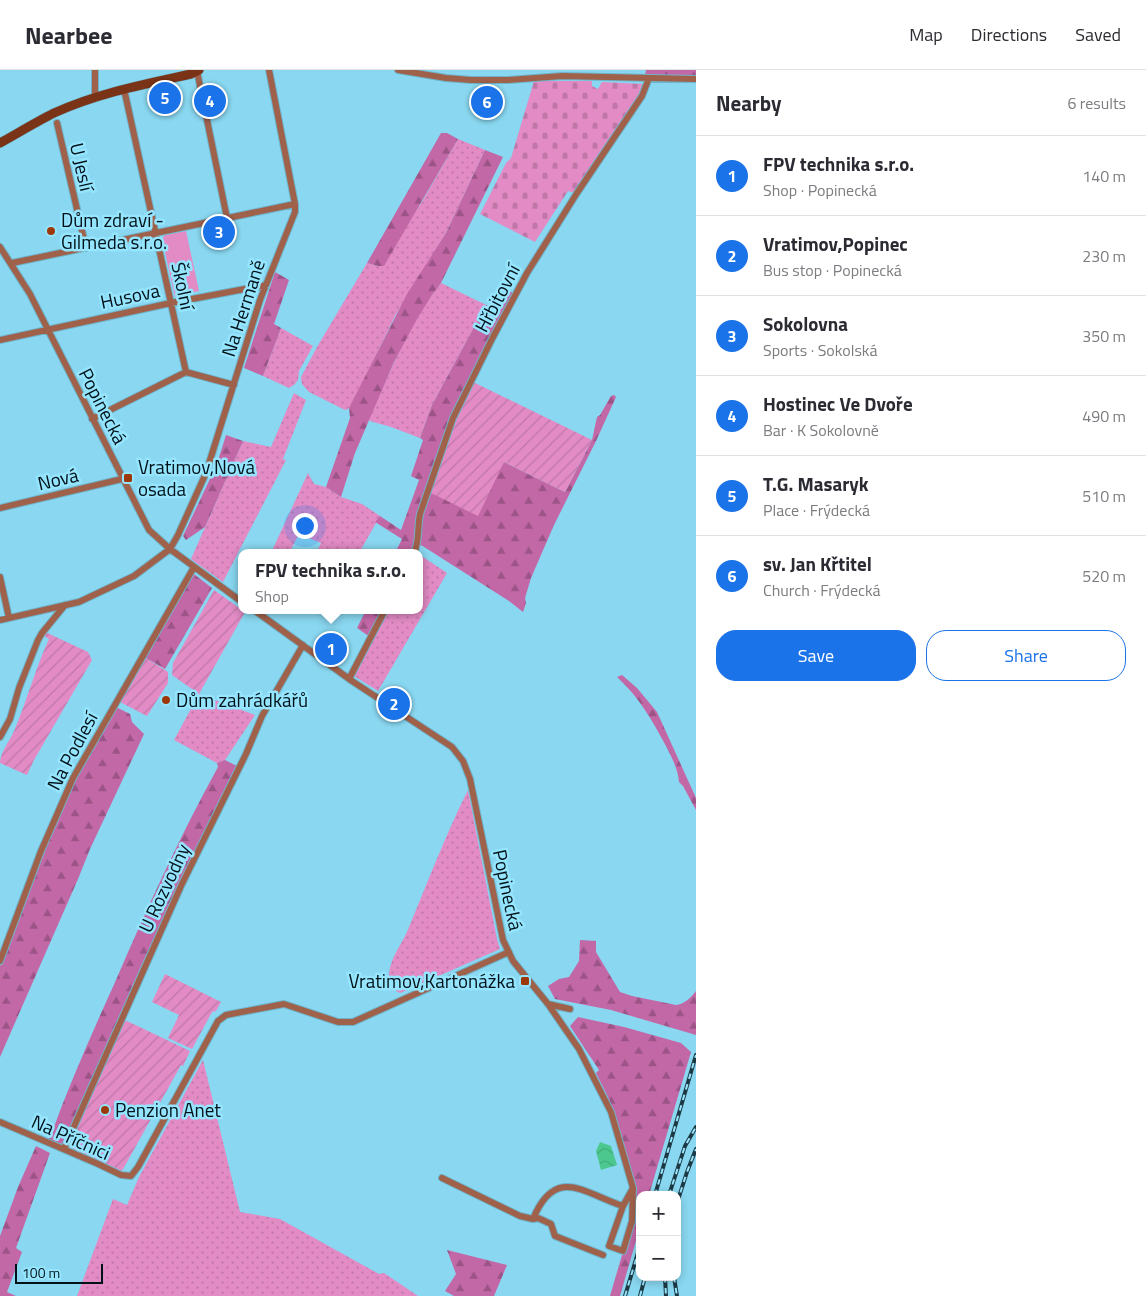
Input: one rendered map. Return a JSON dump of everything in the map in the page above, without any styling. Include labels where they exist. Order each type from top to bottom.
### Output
[{"type":"main road","points":[[0,143],[54,113],[124,89],[198,71]]},
{"type":"street","points":[[95,70],[96,98]]},
{"type":"street","name":"Na Hermaně","points":[[170,550],[206,473],[266,285],[295,212],[269,70]]},
{"type":"street","points":[[398,70],[446,78],[508,80],[562,76],[696,79]]},
{"type":"street","points":[[446,78],[451,70]]},
{"type":"street","points":[[198,71],[227,218]]},
{"type":"street","name":"Hřbitovní","points":[[416,549],[419,543],[418,526],[420,514],[453,418],[492,339],[535,260],[642,96],[649,78]]},
{"type":"street","name":"Školní","points":[[124,89],[186,372]]},
{"type":"street","name":"U Jeslí","points":[[57,123],[86,248]]},
{"type":"street","points":[[0,263],[86,248],[295,204]]},
{"type":"street","name":"Popinecká","points":[[0,247],[30,294],[149,530],[170,550],[238,599]]},
{"type":"street","name":"Husova","points":[[0,340],[171,303],[266,285]]},
{"type":"street","points":[[92,420],[186,372],[234,385]]},
{"type":"street","name":"Nová","points":[[0,508],[122,479]]},
{"type":"street","points":[[0,620],[79,602],[134,576],[170,550]]},
{"type":"street","name":"Na Podlesí","points":[[0,961],[73,778],[194,567]]},
{"type":"street","points":[[0,577],[9,618]]},
{"type":"street","points":[[0,737],[10,719],[19,688],[38,640],[65,605]]},
{"type":"street","name":"Popinecká","points":[[259,614],[349,679],[452,747],[463,761],[470,779],[503,940],[513,961],[548,1004],[579,1049],[611,1112],[633,1188],[632,1221],[623,1251],[608,1246],[623,1206]]},
{"type":"street","points":[[349,679],[383,614]]},
{"type":"street","name":"U Rozvodny","points":[[64,1149],[181,886],[246,754],[262,716],[303,646]]},
{"type":"street","name":"Na Příčnici","points":[[0,1122],[121,1175],[131,1176],[138,1167],[218,1021],[226,1015],[284,1004],[338,1022],[353,1022],[509,952]]},
{"type":"street","points":[[548,1004],[570,1008]]},
{"type":"street","points":[[442,1178],[520,1216],[533,1219],[538,1218],[551,1224],[555,1236],[603,1255]]},
{"type":"street","points":[[533,1219],[547,1196],[564,1186],[578,1188],[623,1206],[633,1188]]},
{"type":"green space","points":[[646,70],[696,70],[696,76],[645,75]]},
{"type":"green space","points":[[534,81],[592,81],[592,86],[598,89],[602,82],[644,84],[639,96],[575,193],[568,191],[535,242],[480,214],[506,163],[511,158]]},
{"type":"green space","points":[[441,133],[447,133],[458,139],[384,266],[367,263]]},
{"type":"green space","points":[[458,139],[485,150],[446,233],[395,316],[352,405],[345,410],[309,392],[302,384],[301,377],[317,347],[367,263],[378,266],[422,202]]},
{"type":"green space","points":[[485,150],[503,157],[441,283],[417,319],[394,362],[355,453],[341,497],[326,487],[350,418],[349,408],[407,294],[446,233]]},
{"type":"green space","points":[[186,231],[199,291],[175,297],[162,239],[165,235]]},
{"type":"green space","points":[[275,272],[289,280],[274,324],[281,328],[263,376],[244,368]]},
{"type":"green space","points":[[441,283],[486,305],[432,405],[420,438],[370,421],[369,419],[410,331]]},
{"type":"green space","points":[[499,285],[513,293],[426,491],[431,493],[504,462],[565,492],[592,440],[597,417],[611,396],[614,395],[616,397],[554,525],[531,578],[523,612],[509,601],[421,545],[418,549],[397,549],[402,539],[375,522],[380,516],[401,530],[419,480],[411,476],[423,440],[420,438],[432,405],[486,305],[489,306]]},
{"type":"green space","points":[[281,328],[313,346],[299,371],[298,380],[289,388],[263,376]]},
{"type":"green space","points":[[473,382],[592,440],[565,492],[504,462],[478,516],[431,493],[455,419]]},
{"type":"green space","points":[[294,393],[306,400],[283,459],[286,460],[240,549],[238,549],[238,553],[223,582],[191,559],[243,441],[271,447]]},
{"type":"green space","points":[[226,435],[243,441],[205,527],[186,540],[183,536],[217,464]]},
{"type":"green space","points":[[308,473],[314,484],[326,487],[341,497],[362,504],[380,516],[361,549],[318,549],[321,543],[299,534],[291,549],[273,549]]},
{"type":"green space","points":[[423,557],[447,573],[378,691],[354,676],[386,614],[423,614]]},
{"type":"green space","points":[[194,574],[212,588],[165,669],[144,657]]},
{"type":"green space","points":[[214,590],[238,607],[238,614],[244,614],[199,694],[172,675],[173,663]]},
{"type":"green space","points":[[364,614],[383,614],[370,637],[357,628]]},
{"type":"green space","points":[[45,632],[88,652],[92,660],[27,775],[0,763],[0,759],[19,720],[49,639],[43,635]]},
{"type":"green space","points":[[144,657],[168,672],[168,683],[147,716],[120,702]]},
{"type":"green space","points":[[622,675],[637,688],[657,712],[696,798],[696,810],[679,782],[674,764],[656,727],[638,701],[617,677]]},
{"type":"green space","points":[[199,694],[255,715],[225,760],[217,763],[174,740]]},
{"type":"green space","points":[[116,707],[130,714],[132,722],[144,734],[90,849],[0,1057],[0,966],[55,825],[74,783]]},
{"type":"green space","points":[[225,760],[237,766],[143,962],[63,1144],[49,1141],[82,1057],[152,899],[190,819],[218,767],[217,763]]},
{"type":"green space","points":[[468,790],[500,949],[400,993],[397,992],[389,980],[391,963],[407,932],[444,842]]},
{"type":"green space","points":[[580,940],[596,941],[596,952],[620,992],[676,1005],[687,1000],[696,991],[696,1035],[611,1010],[555,999],[548,986],[559,979],[569,977],[579,961]]},
{"type":"green space","points":[[165,974],[221,1002],[216,1011],[212,1012],[192,1049],[168,1038],[179,1015],[152,1002]]},
{"type":"green space","points":[[578,1017],[624,1027],[681,1043],[691,1052],[650,1191],[636,1191],[636,1241],[620,1296],[610,1296],[632,1221],[633,1188],[606,1101],[608,1097],[596,1073],[599,1070],[570,1026]]},
{"type":"green space","points":[[127,1021],[190,1051],[122,1171],[72,1148],[70,1142],[122,1022]]},
{"type":"green space","points":[[203,1060],[240,1212],[280,1219],[379,1274],[384,1273],[418,1296],[77,1296],[113,1199],[127,1205],[139,1177]]},
{"type":"green space","points":[[36,1146],[50,1153],[16,1248],[22,1252],[7,1292],[16,1296],[0,1296],[0,1236]]},
{"type":"green space","points":[[447,1250],[507,1265],[494,1296],[454,1296],[445,1291],[456,1274]]},
{"type":"water","points":[[600,1142],[611,1146],[617,1165],[601,1170],[596,1151]]},
{"type":"railway","points":[[656,1191],[696,1055]]},
{"type":"railway","points":[[670,1191],[685,1146],[696,1127]]},
{"type":"railway","points":[[681,1191],[696,1149]]},
{"type":"railway","points":[[625,1296],[636,1259]]},
{"type":"railway","points":[[640,1296],[644,1281]]},
{"type":"railway","points":[[665,1281],[666,1296]]},
{"type":"railway","points":[[675,1281],[677,1296]]},
{"type":"place","name":"T.G. Masaryk","points":[[165,98]]},
{"type":"place","name":"Hostinec Ve Dvoře","points":[[210,101]]},
{"type":"place","name":"sv. Jan Křtitel","points":[[487,102]]},
{"type":"place","name":"Dům zdraví - Gilmeda s.r.o.","points":[[51,231]]},
{"type":"place","name":"Sokolovna","points":[[219,232]]},
{"type":"place","name":"Vratimov,Nová osada","points":[[128,478]]},
{"type":"place","name":"FPV technika s.r.o.","points":[[331,649]]},
{"type":"place","name":"Dům zahrádkářů","points":[[166,700]]},
{"type":"place","name":"Vratimov,Popinec","points":[[394,704]]},
{"type":"place","name":"Vratimov,Kartonážka","points":[[525,981]]},
{"type":"place","name":"Penzion Anet","points":[[105,1110]]}]
